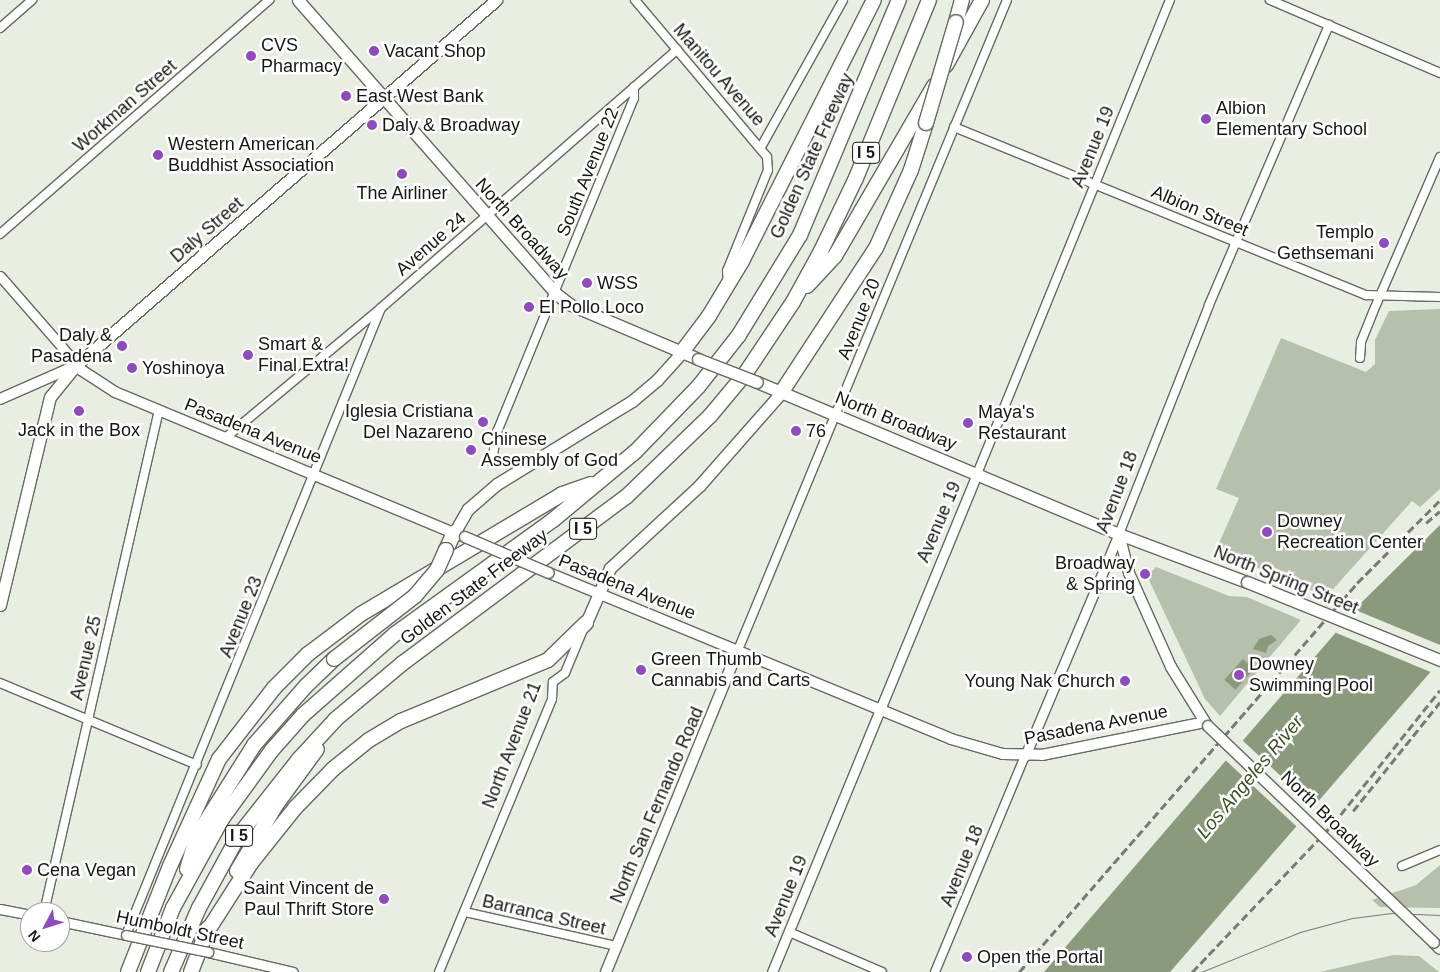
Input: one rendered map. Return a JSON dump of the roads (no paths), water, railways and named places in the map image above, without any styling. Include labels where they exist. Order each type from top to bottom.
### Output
[{"type":"highway","points":[[682,352],[728,284],[874,0]]},
{"type":"highway","name":"Golden State Freeway","points":[[148,972],[174,908],[227,812],[272,750],[303,715],[394,634],[553,520],[636,452],[698,387],[767,294],[819,194],[899,0]]},
{"type":"highway","name":"Golden State Freeway","points":[[171,972],[199,908],[239,835],[299,759],[336,719],[403,663],[626,497],[710,416],[745,374],[793,302],[856,178],[929,0]]},
{"type":"highway","points":[[781,393],[876,248],[911,170],[962,0]]},
{"type":"highway","points":[[793,302],[836,256],[982,0]]},
{"type":"highway","points":[[128,972],[170,866],[219,759],[274,688],[308,654],[361,614],[562,494],[601,481]]},
{"type":"highway","points":[[174,908],[198,834],[224,790],[275,720],[334,660],[415,596],[437,570],[446,550],[459,535]]},
{"type":"highway","points":[[205,935],[251,863],[295,808],[333,769],[369,740],[401,721],[548,660],[586,623]]},
{"type":"highway","points":[[191,972],[205,935],[251,846],[336,719]]},
{"type":"main road","name":"North Broadway","points":[[298,0],[486,216],[555,293],[571,305],[1119,534],[1129,574],[1171,667],[1206,724],[1440,949]]},
{"type":"main road","name":"Daly Street","points":[[0,605],[50,397],[75,366],[496,0]]},
{"type":"main road","points":[[459,535],[468,509],[497,484],[632,401],[657,380],[682,352]]},
{"type":"main road","points":[[0,399],[75,366]]},
{"type":"main road","name":"Pasadena Avenue","points":[[75,366],[100,384],[159,410],[597,593],[973,747],[1025,756],[1206,724]]},
{"type":"main road","name":"North Avenue 21","points":[[586,623],[597,593],[610,568],[627,549],[699,486],[781,393]]},
{"type":"main road","name":"North Spring Street","points":[[1119,534],[1247,582],[1440,660]]},
{"type":"main road","name":"North San Fernando Road","points":[[606,972],[738,650]]},
{"type":"street","points":[[0,28],[32,0]]},
{"type":"street","name":"Workman Street","points":[[0,234],[269,0]]},
{"type":"street","name":"Manitou Avenue","points":[[635,0],[761,147]]},
{"type":"street","points":[[728,284],[727,270],[768,170],[768,157],[761,147],[843,0]]},
{"type":"street","name":"Avenue 20","points":[[738,650],[1007,0]]},
{"type":"street","name":"Avenue 19","points":[[772,972],[1170,0]]},
{"type":"street","points":[[1270,0],[1440,73]]},
{"type":"street","name":"Avenue 18","points":[[935,972],[1119,534],[1172,396],[1329,25]]},
{"type":"street","name":"Avenue 24","points":[[226,438],[381,308],[677,50]]},
{"type":"street","name":"South Avenue 22","points":[[492,462],[496,432],[634,98],[634,87]]},
{"type":"street","name":"Albion Street","points":[[954,127],[1366,295],[1440,297]]},
{"type":"street","points":[[1360,358],[1361,342],[1440,158]]},
{"type":"street","points":[[0,276],[68,354],[75,366]]},
{"type":"street","name":"Avenue 23","points":[[126,935],[197,766],[381,308]]},
{"type":"street","name":"Avenue 25","points":[[46,902],[159,410]]},
{"type":"street","name":"North Avenue 21","points":[[439,972],[552,699],[553,682],[565,673],[586,623]]},
{"type":"street","points":[[0,683],[197,766]]},
{"type":"street","points":[[1402,866],[1440,850]]},
{"type":"street","points":[[0,909],[20,913]]},
{"type":"street","name":"Barranca Street","points":[[465,912],[616,946]]},
{"type":"street","name":"Humboldt Street","points":[[70,923],[293,972]]},
{"type":"street","points":[[789,932],[882,972]]},
{"type":"water","name":"Los Angeles River","points":[[1440,525],[1440,661],[1170,972],[1044,972],[1362,602]]},
{"type":"water","name":"Downey Swimming Pool","points":[[1271,635],[1277,640],[1268,646],[1266,653],[1253,649],[1259,639]]},
{"type":"water","name":"Downey Swimming Pool","points":[[1243,659],[1254,669],[1235,690],[1224,680]]},
{"type":"tram line","points":[[1201,972],[1300,932],[1352,918],[1392,913],[1440,915]]},
{"type":"railway","points":[[1019,972],[1357,583],[1440,500]]},
{"type":"railway","points":[[1426,523],[1440,511]]},
{"type":"railway","points":[[1192,972],[1333,824],[1440,690]]},
{"type":"railway","points":[[1353,811],[1440,702]]},
{"type":"place","name":"Vacant Shop","points":[[374,51]]},
{"type":"place","name":"CVS Pharmacy","points":[[251,56]]},
{"type":"place","name":"East West Bank","points":[[346,96]]},
{"type":"place","name":"Albion Elementary School","points":[[1206,119]]},
{"type":"place","name":"Daly & Broadway","points":[[372,125]]},
{"type":"place","name":"Western American Buddhist Association","points":[[158,155]]},
{"type":"place","name":"The Airliner","points":[[402,174]]},
{"type":"place","name":"Templo Gethsemani","points":[[1384,243]]},
{"type":"place","name":"WSS","points":[[587,283]]},
{"type":"place","name":"El Pollo Loco","points":[[529,307]]},
{"type":"place","name":"Daly & Pasadena","points":[[122,346]]},
{"type":"place","name":"Smart & Final Extra!","points":[[248,355]]},
{"type":"place","name":"Yoshinoya","points":[[132,368]]},
{"type":"place","name":"Jack in the Box","points":[[79,411]]},
{"type":"place","name":"Iglesia Cristiana Del Nazareno","points":[[483,422]]},
{"type":"place","name":"Maya's Restaurant","points":[[968,423]]},
{"type":"place","name":"76","points":[[796,431]]},
{"type":"place","name":"Chinese Assembly of God","points":[[471,450]]},
{"type":"place","name":"Downey Recreation Center","points":[[1267,532]]},
{"type":"place","name":"Broadway & Spring","points":[[1145,574]]},
{"type":"place","name":"Green Thumb Cannabis and Carts","points":[[641,670]]},
{"type":"place","name":"Downey Swimming Pool","points":[[1239,675]]},
{"type":"place","name":"Young Nak Church","points":[[1125,681]]},
{"type":"place","name":"Cena Vegan","points":[[27,870]]},
{"type":"place","name":"Saint Vincent de Paul Thrift Store","points":[[384,899]]},
{"type":"place","name":"Open the Portal","points":[[967,957]]}]
